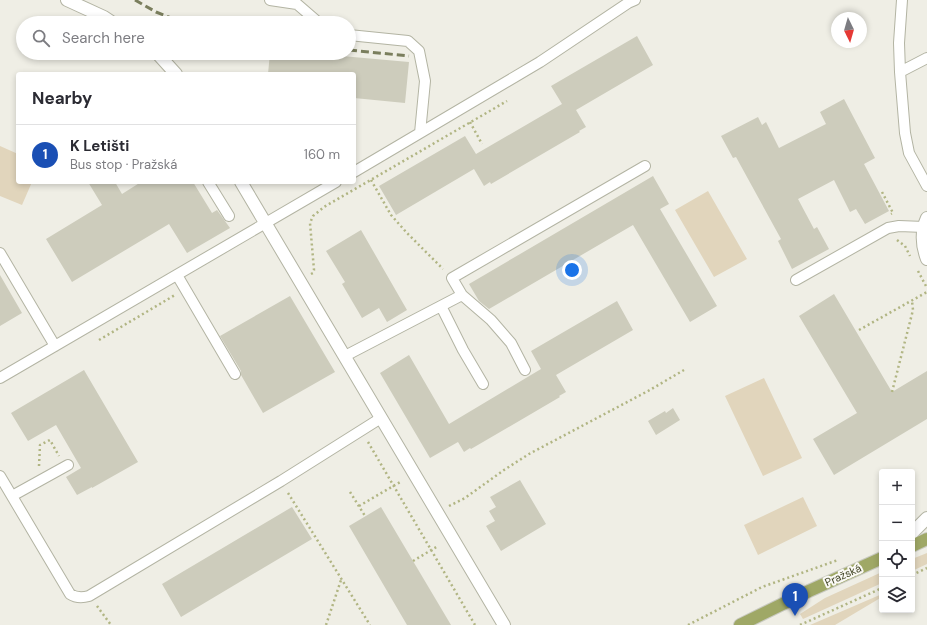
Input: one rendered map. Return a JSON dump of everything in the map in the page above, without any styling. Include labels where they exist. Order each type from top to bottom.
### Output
[{"type":"main road","points":[[915,545],[927,539]]},
{"type":"main road","name":"Pražská","points":[[740,625],[797,596],[879,558]]},
{"type":"street","points":[[69,0],[102,16]]},
{"type":"street","points":[[163,60],[174,72]]},
{"type":"street","points":[[243,184],[504,625]]},
{"type":"street","points":[[925,223],[923,244],[927,260]]},
{"type":"street","points":[[915,530],[927,518]]},
{"type":"lane","points":[[270,0],[297,4],[311,16]]},
{"type":"lane","points":[[356,171],[540,62],[628,3],[635,0]]},
{"type":"lane","points":[[902,0],[899,43],[900,72],[907,144],[927,186]]},
{"type":"lane","points":[[356,36],[408,41],[419,50],[425,81],[420,133]]},
{"type":"lane","points":[[900,72],[927,58]]},
{"type":"lane","points":[[525,370],[511,343],[491,320],[462,295],[452,278],[644,166]]},
{"type":"lane","points":[[209,184],[229,216]]},
{"type":"lane","points":[[0,378],[333,184]]},
{"type":"lane","points":[[796,280],[888,228],[925,223]]},
{"type":"lane","points":[[0,253],[55,346]]},
{"type":"lane","points":[[177,275],[235,374]]},
{"type":"lane","points":[[344,356],[462,295]]},
{"type":"lane","points":[[441,306],[462,350],[483,384]]},
{"type":"lane","points":[[0,476],[70,594],[76,597],[89,596],[281,481],[381,418]]},
{"type":"lane","points":[[12,496],[66,466]]},
{"type":"path","points":[[300,280],[313,273],[314,270],[310,223],[313,216],[371,180],[507,101]]},
{"type":"path","points":[[462,108],[482,144]]},
{"type":"path","points":[[371,180],[391,215],[452,278]]},
{"type":"path","points":[[893,239],[902,244],[912,260]]},
{"type":"path","points":[[916,267],[927,288]]},
{"type":"path","points":[[99,340],[185,289]]},
{"type":"path","points":[[859,330],[927,292]]},
{"type":"path","points":[[892,392],[913,310],[912,301]]},
{"type":"path","points":[[437,512],[465,498],[529,454],[648,391],[684,370]]},
{"type":"path","points":[[361,430],[475,625]]},
{"type":"path","points":[[39,472],[40,446],[50,440],[66,466]]},
{"type":"path","points":[[359,506],[414,473]]},
{"type":"path","points":[[281,481],[370,625]]},
{"type":"path","points":[[350,492],[365,516]]},
{"type":"path","points":[[413,561],[438,546]]},
{"type":"path","points":[[688,625],[762,586],[845,558]]},
{"type":"path","points":[[915,574],[927,568]]},
{"type":"path","points":[[326,625],[342,580]]},
{"type":"path","points":[[800,625],[879,589]]},
{"type":"path","points":[[89,596],[111,625]]},
{"type":"shaded area","points":[[0,146],[16,153],[16,184],[31,184],[22,205],[0,196]]},
{"type":"shaded area","points":[[708,191],[747,259],[714,277],[675,210]]},
{"type":"shaded area","points":[[764,378],[802,458],[763,476],[725,396]]},
{"type":"shaded area","points":[[803,497],[817,526],[758,555],[744,525]]},
{"type":"shaded area","points":[[927,553],[927,564],[915,570],[915,558]]},
{"type":"shaded area","points":[[879,573],[879,584],[803,619],[800,614],[825,598]]},
{"type":"shaded area","points":[[879,595],[879,599],[835,625],[810,625]]},
{"type":"building","points":[[637,36],[653,65],[576,110],[586,127],[579,131],[580,132],[491,184],[490,182],[484,186],[474,169],[396,215],[379,186],[465,136],[476,154],[562,104],[551,86]]},
{"type":"building","points":[[356,57],[409,62],[405,103],[356,98],[356,72],[268,72],[269,60],[356,60]]},
{"type":"building","points":[[844,99],[875,158],[864,164],[889,211],[865,224],[856,209],[850,212],[834,180],[798,199],[814,229],[817,227],[829,249],[792,269],[778,241],[781,239],[736,157],[733,158],[721,136],[758,117],[762,125],[766,122],[779,148],[826,124],[820,112]]},
{"type":"building","points":[[653,176],[669,204],[660,209],[717,306],[690,322],[633,225],[489,309],[479,301],[469,284]]},
{"type":"building","points":[[89,184],[116,184],[122,194],[138,184],[194,184],[212,213],[217,210],[230,228],[187,253],[169,224],[72,282],[46,239],[102,205]]},
{"type":"building","points":[[361,230],[407,310],[387,322],[379,308],[362,318],[342,284],[345,282],[326,251]]},
{"type":"building","points":[[0,275],[22,313],[0,326]]},
{"type":"building","points":[[834,294],[892,392],[927,371],[927,419],[834,475],[813,439],[857,413],[799,316]]},
{"type":"building","points":[[290,296],[335,372],[263,413],[241,375],[241,371],[220,336]]},
{"type":"building","points":[[617,301],[633,330],[556,375],[566,392],[559,396],[560,397],[464,452],[458,442],[430,458],[380,373],[409,355],[449,424],[541,369],[531,351]]},
{"type":"building","points":[[84,370],[138,462],[77,495],[66,477],[81,468],[56,425],[28,441],[11,413]]},
{"type":"building","points":[[673,408],[680,420],[656,435],[648,421],[665,411],[666,413]]},
{"type":"building","points":[[520,480],[546,524],[501,551],[486,526],[495,521],[489,511],[496,507],[490,497]]},
{"type":"building","points":[[292,507],[312,539],[181,617],[162,584]]},
{"type":"building","points":[[381,507],[451,625],[407,625],[349,526]]},
{"type":"railway","points":[[135,0],[166,16]]},
{"type":"railway","points":[[356,51],[409,56]]},
{"type":"place","name":"K Letišti","points":[[795,616]]}]
